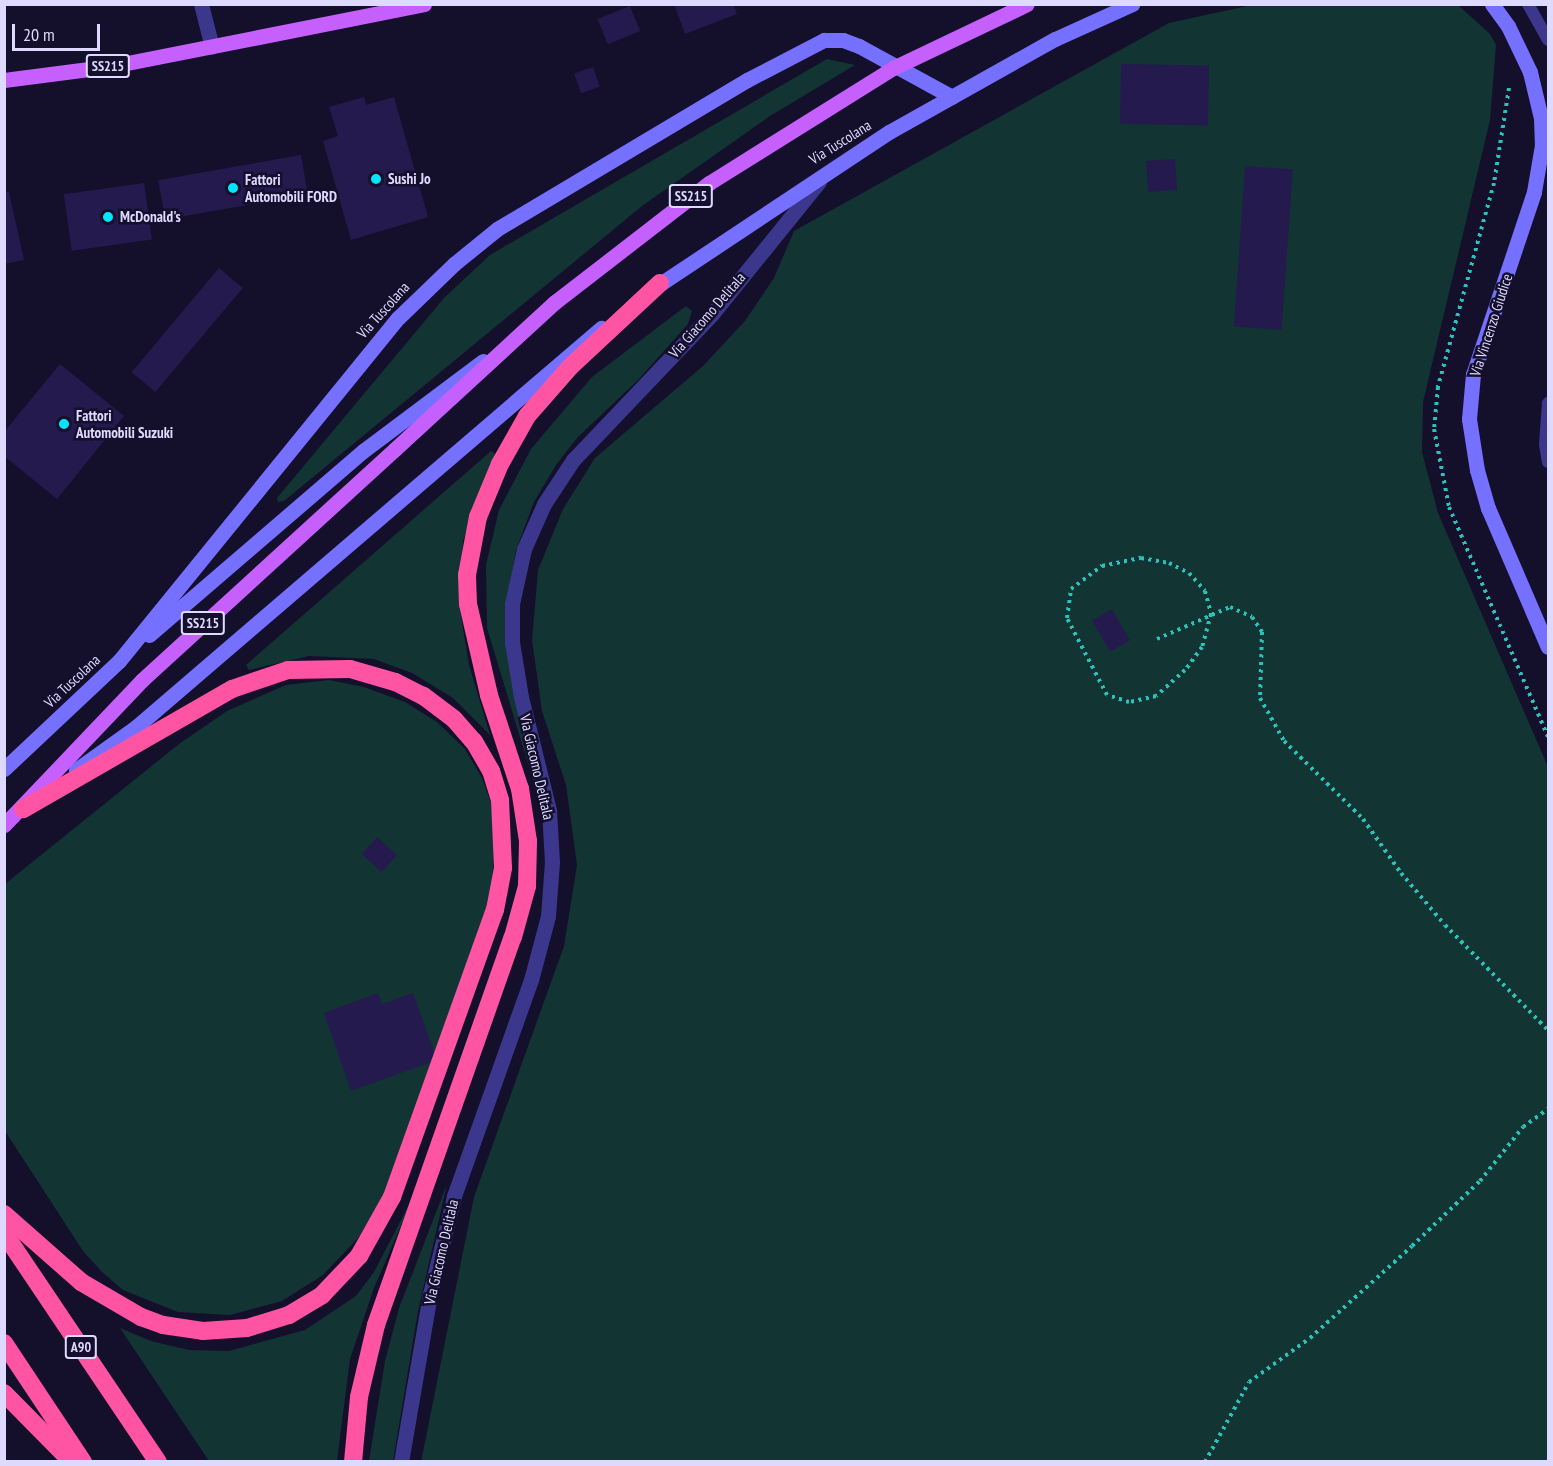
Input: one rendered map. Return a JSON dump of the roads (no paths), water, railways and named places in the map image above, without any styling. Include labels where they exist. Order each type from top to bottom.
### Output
[{"type":"highway","points":[[353,1461],[359,1397],[376,1325],[502,969],[527,886],[529,856],[524,807],[489,695],[468,604],[467,575],[478,517],[500,464],[527,416],[570,367],[660,283]]},
{"type":"highway","points":[[4,1214],[81,1282],[141,1317],[163,1325],[203,1332],[247,1328],[289,1315],[322,1295],[358,1256],[392,1197],[495,910],[503,867],[500,800],[491,771],[474,742],[446,712],[411,689],[350,669],[308,667],[249,682],[23,809]]},
{"type":"highway","name":"A90","points":[[4,1233],[158,1461]]},
{"type":"highway","points":[[4,1343],[83,1461]]},
{"type":"highway","points":[[4,1393],[72,1461]]},
{"type":"main road","name":"SS215","points":[[4,80],[212,47],[424,4]]},
{"type":"main road","name":"Via Tuscolana","points":[[23,809],[150,672],[395,449],[504,346],[637,237],[736,165],[884,73],[1028,4]]},
{"type":"main road","name":"Via Tuscolana","points":[[4,825],[136,727],[581,344],[660,283],[834,167],[952,97],[1055,39],[1132,4]]},
{"type":"main road","name":"Via Vincenzo Giudice","points":[[1492,4],[1522,53],[1541,118],[1542,145],[1534,192],[1473,374],[1469,419],[1488,508],[1548,647]]},
{"type":"main road","name":"Via Tuscolana","points":[[4,769],[119,661],[398,318],[454,264],[497,229],[747,80],[824,40],[843,40],[859,46],[952,97]]},
{"type":"main road","points":[[119,661],[363,451],[504,346]]},
{"type":"street","points":[[201,4],[212,47]]},
{"type":"street","name":"Via Giacomo Delitala","points":[[402,1461],[430,1294],[454,1196],[531,980],[548,916],[552,862],[549,810],[521,697],[512,642],[512,604],[524,549],[544,504],[573,460],[698,329],[783,221],[834,167]]},
{"type":"lane","points":[[1528,4],[1548,40]]},
{"type":"lane","points":[[1541,118],[1548,139]]},
{"type":"lane","points":[[1548,403],[1545,444],[1548,462]]},
{"type":"place","name":"Sushi Jo","points":[[376,179]]},
{"type":"place","name":"Fattori Automobili FORD","points":[[233,188]]},
{"type":"place","name":"McDonald's","points":[[108,217]]},
{"type":"place","name":"Fattori Automobili Suzuki","points":[[64,424]]}]
